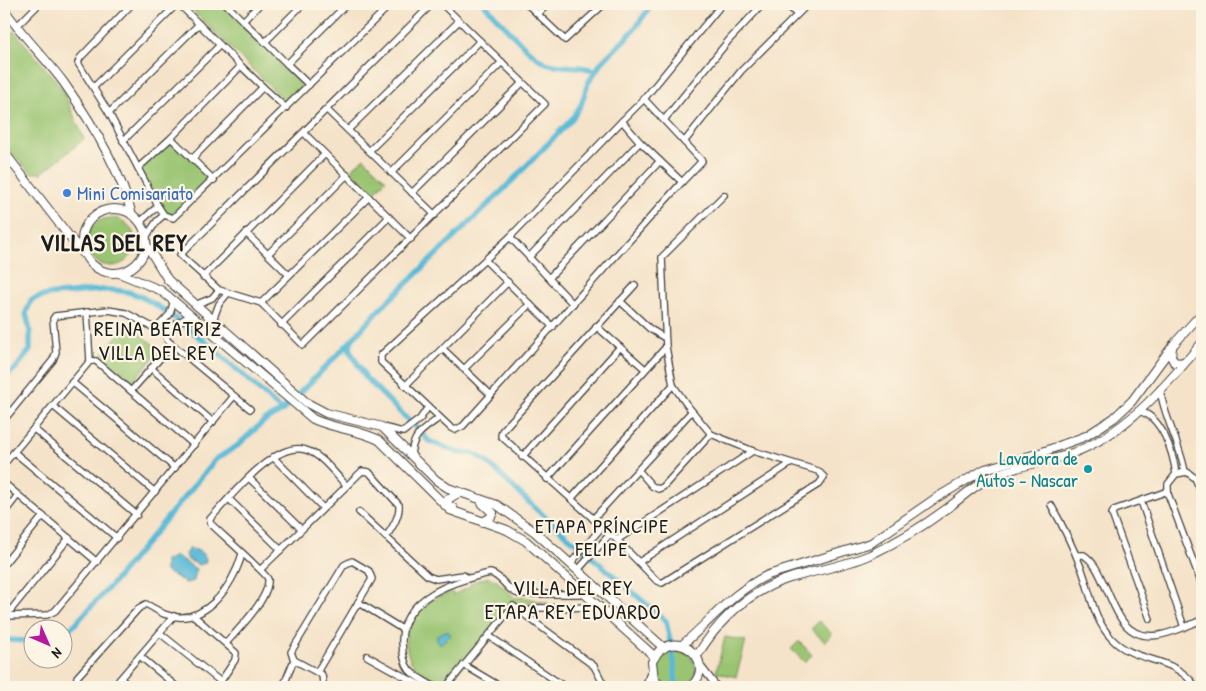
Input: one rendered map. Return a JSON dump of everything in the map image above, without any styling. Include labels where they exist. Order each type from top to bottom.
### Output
[{"type":"street","points":[[16,27],[40,4]]},
{"type":"street","points":[[132,4],[80,58],[80,67],[94,87],[158,206],[169,218],[178,216],[391,4]]},
{"type":"street","points":[[94,87],[178,4],[286,108]]},
{"type":"street","points":[[226,4],[309,85]]},
{"type":"street","points":[[243,21],[260,4]]},
{"type":"street","points":[[265,42],[303,4]]},
{"type":"street","points":[[287,64],[347,4]]},
{"type":"street","points":[[432,4],[180,255],[219,290],[261,303],[303,345],[545,104],[442,4]]},
{"type":"street","points":[[527,4],[561,38],[567,39],[604,4]]},
{"type":"street","points":[[538,14],[548,4]]},
{"type":"street","points":[[644,99],[702,161],[460,428],[451,428],[381,362],[381,355],[510,237],[644,99],[722,4]]},
{"type":"street","points":[[664,120],[729,40],[764,4]]},
{"type":"street","points":[[786,4],[797,14]]},
{"type":"street","points":[[684,142],[741,71],[808,4]]},
{"type":"street","points":[[4,9],[16,27],[63,83],[98,139],[122,187],[132,215]]},
{"type":"street","points":[[348,130],[459,21]]},
{"type":"street","points":[[109,114],[198,24]]},
{"type":"street","points":[[369,151],[480,41]]},
{"type":"street","points":[[123,140],[220,45]]},
{"type":"street","points":[[391,173],[502,62]]},
{"type":"street","points":[[138,168],[171,138],[241,66]]},
{"type":"street","points":[[412,193],[522,82]]},
{"type":"street","points":[[192,159],[263,87]]},
{"type":"street","points":[[326,110],[435,215]]},
{"type":"street","points":[[622,121],[640,142],[682,182]]},
{"type":"street","points":[[304,133],[411,239]]},
{"type":"street","points":[[171,138],[214,180]]},
{"type":"street","points":[[529,257],[640,142]]},
{"type":"street","points":[[4,152],[87,258],[101,270],[119,273],[160,290],[174,300],[302,412],[324,425],[370,435],[379,440],[450,510],[507,530],[526,541],[654,657]]},
{"type":"street","points":[[203,277],[325,154]]},
{"type":"street","points":[[549,278],[660,161]]},
{"type":"street","points":[[268,254],[347,175]]},
{"type":"street","points":[[635,285],[502,431],[502,439],[617,540],[656,580],[666,582],[822,481],[822,474],[818,471],[790,464],[710,434],[673,385],[665,338],[662,257],[724,195]]},
{"type":"street","points":[[261,303],[369,197]]},
{"type":"street","points":[[140,222],[158,206]]},
{"type":"street","points":[[87,258],[82,238],[85,227],[100,212],[111,209],[122,210],[140,222],[156,264],[168,280],[316,410],[404,432],[420,419],[428,407]]},
{"type":"street","points":[[119,273],[137,263],[143,254],[146,241],[157,221],[164,214]]},
{"type":"street","points":[[281,324],[389,217]]},
{"type":"street","points":[[246,233],[289,275]]},
{"type":"street","points":[[510,237],[573,304]]},
{"type":"street","points":[[485,260],[553,327]]},
{"type":"street","points":[[405,386],[508,282]]},
{"type":"street","points":[[195,305],[212,298],[219,290]]},
{"type":"street","points":[[213,320],[219,304],[228,293]]},
{"type":"street","points":[[4,420],[53,360],[56,352],[53,319],[55,316],[108,310],[126,313],[156,329],[170,314],[174,300]]},
{"type":"street","points":[[620,301],[650,329],[665,338]]},
{"type":"street","points":[[464,369],[530,304]]},
{"type":"street","points":[[4,464],[90,361],[87,312]]},
{"type":"street","points":[[682,645],[738,592],[752,582],[768,575],[871,543],[936,498],[985,469],[1040,453],[1086,436],[1114,418],[1132,401],[1174,344],[1202,313]]},
{"type":"street","points":[[192,316],[182,319],[170,329],[166,337],[172,345],[250,409]]},
{"type":"street","points":[[1189,327],[1197,322],[1202,322]]},
{"type":"street","points":[[596,326],[645,369]]},
{"type":"street","points":[[697,656],[708,636],[727,616],[748,598],[766,587],[870,555],[942,512],[989,478],[1008,470],[1068,455],[1104,438],[1138,411],[1190,358],[1202,343]]},
{"type":"street","points":[[1174,344],[1170,354],[1174,362],[1182,363],[1190,358]]},
{"type":"street","points":[[131,391],[172,345]]},
{"type":"street","points":[[522,457],[620,347]]},
{"type":"street","points":[[547,479],[666,347]]},
{"type":"street","points":[[443,349],[491,395]]},
{"type":"street","points":[[90,361],[96,361],[194,444]]},
{"type":"street","points":[[151,368],[213,422]]},
{"type":"street","points":[[72,382],[175,468]]},
{"type":"street","points":[[571,499],[673,385]]},
{"type":"street","points":[[1160,389],[1166,418],[1183,459],[1185,472]]},
{"type":"street","points":[[5,616],[51,614],[137,515],[234,396]]},
{"type":"street","points":[[53,406],[155,492]]},
{"type":"street","points":[[1138,411],[1148,414],[1158,423],[1176,474]]},
{"type":"street","points":[[593,519],[692,412]]},
{"type":"street","points":[[411,455],[412,441],[416,435],[439,418]]},
{"type":"street","points":[[382,427],[436,480],[460,492],[497,505],[535,532],[664,648]]},
{"type":"street","points":[[34,429],[137,515]]},
{"type":"street","points":[[639,471],[652,486],[658,489],[663,487],[710,434]]},
{"type":"street","points":[[226,643],[254,611],[266,588],[267,576],[209,521],[249,478],[273,457],[291,449],[304,449],[316,455],[346,485]]},
{"type":"street","points":[[617,540],[753,451]]},
{"type":"street","points":[[14,452],[117,538]]},
{"type":"street","points":[[273,457],[323,508]]},
{"type":"street","points":[[639,562],[790,464]]},
{"type":"street","points":[[261,569],[360,472],[367,471],[396,500],[399,510],[386,537]]},
{"type":"street","points":[[1202,494],[1195,478],[1185,472],[1176,474],[1168,484],[1168,491],[1202,586]]},
{"type":"street","points":[[249,478],[301,529]]},
{"type":"street","points":[[4,483],[97,562]]},
{"type":"street","points":[[1150,619],[1112,514],[1114,510],[1168,491]]},
{"type":"street","points":[[460,492],[451,496],[448,502],[467,517]]},
{"type":"street","points":[[4,513],[18,496]]},
{"type":"street","points":[[470,496],[489,508],[493,513],[490,518],[482,522]]},
{"type":"street","points":[[229,499],[281,550]]},
{"type":"street","points":[[1141,501],[1184,627]]},
{"type":"street","points":[[1051,504],[1076,555],[1097,617],[1113,640],[1133,653],[1175,666],[1197,687],[1202,685]]},
{"type":"street","points":[[359,512],[428,576],[436,578],[464,575],[468,578]]},
{"type":"street","points":[[4,564],[43,516]]},
{"type":"street","points":[[570,564],[602,527]]},
{"type":"street","points":[[578,570],[610,534]]},
{"type":"street","points":[[5,616],[69,538]]},
{"type":"street","points":[[591,541],[598,547]]},
{"type":"street","points":[[83,687],[77,681],[77,677],[139,608],[146,604],[164,614],[174,616],[193,615],[215,602],[225,589],[242,554]]},
{"type":"street","points":[[1076,555],[1084,554],[1095,565],[1122,621],[1145,636],[1156,636],[1202,620]]},
{"type":"street","points":[[283,687],[294,660],[292,652],[344,564],[349,561],[370,572],[372,576],[316,672]]},
{"type":"street","points":[[435,687],[412,674],[406,668],[402,658],[402,629],[408,614],[421,600],[443,587],[490,572],[501,578],[514,593],[585,594]]},
{"type":"street","points":[[570,594],[570,608]]},
{"type":"street","points":[[552,595],[552,608]]},
{"type":"street","points":[[358,602],[402,629]]},
{"type":"street","points":[[446,687],[513,606],[594,666],[601,676],[605,687]]},
{"type":"street","points":[[524,614],[536,608],[599,607]]},
{"type":"street","points":[[193,615],[236,653],[217,687]]},
{"type":"street","points":[[113,687],[161,634],[174,616]]},
{"type":"street","points":[[161,634],[221,682]]},
{"type":"street","points":[[489,636],[565,687]]},
{"type":"street","points":[[645,687],[654,657],[672,644],[682,645],[691,649],[697,656],[700,674],[691,687]]},
{"type":"street","points":[[367,656],[423,687]]},
{"type":"street","points":[[140,657],[177,687]]},
{"type":"street","points":[[294,660],[324,678],[321,687]]},
{"type":"street","points":[[464,665],[501,687]]},
{"type":"street","points":[[700,665],[717,687]]},
{"type":"street","points":[[652,668],[654,679],[660,687]]},
{"type":"street","points":[[120,679],[130,687]]},
{"type":"green space","points":[[186,4],[221,4],[303,85],[286,102]]},
{"type":"green space","points":[[14,31],[62,88],[84,139],[42,173],[31,173],[4,145],[4,40]]},
{"type":"green space","points":[[171,138],[214,180],[178,216],[164,215],[138,168]]},
{"type":"green space","points":[[364,158],[386,180],[374,193],[351,170]]},
{"type":"green space","points":[[106,218],[116,218],[128,225],[135,237],[135,247],[128,259],[116,266],[106,266],[98,262],[91,255],[87,247],[87,237],[91,229],[98,222]]},
{"type":"green space","points":[[127,323],[160,350],[133,381],[101,356]]},
{"type":"green space","points":[[488,577],[497,581],[515,598],[524,597],[548,603],[532,603],[526,610],[515,603],[448,684],[421,672],[414,666],[408,655],[406,634],[412,615],[430,601],[452,592],[453,595],[471,586],[470,583]]},
{"type":"green space","points":[[819,621],[832,634],[825,642],[811,629]]},
{"type":"green space","points":[[725,637],[746,641],[736,677],[716,672]]},
{"type":"green space","points":[[799,641],[812,655],[804,662],[791,649]]},
{"type":"green space","points":[[677,651],[684,652],[690,657],[695,663],[695,677],[690,683],[684,688],[677,689],[670,688],[664,683],[659,677],[658,670],[659,663],[664,657],[670,652]]},
{"type":"water","points":[[189,549],[202,553],[206,559],[205,563],[199,565],[188,560],[185,554]]},
{"type":"water","points":[[176,556],[196,569],[194,581],[186,583],[165,571],[165,561]]},
{"type":"water","points":[[448,631],[451,635],[440,644],[436,637],[442,632]]},
{"type":"waterway","points":[[484,4],[522,45],[539,59],[552,65],[596,71]]},
{"type":"waterway","points":[[652,4],[634,30],[601,63],[588,83],[581,105],[571,120],[504,189],[378,311],[351,341],[350,351],[366,378],[429,441],[459,453],[473,453],[488,463],[536,509],[666,621],[674,661],[676,687]]},
{"type":"waterway","points":[[4,378],[16,368],[30,350],[30,331],[26,313],[31,300],[55,294],[114,290],[128,292],[164,310],[208,344],[282,411]]},
{"type":"waterway","points":[[72,627],[113,583],[216,459],[237,446],[264,421],[282,411],[351,341]]},
{"type":"waterway","points":[[4,640],[22,641]]},
{"type":"place","name":"Mini Comisariato","points":[[67,193]]},
{"type":"place","name":"Lavadora de Autos - Nascar","points":[[1088,469]]},
{"type":"district","name":"VILLAS DEL REY","points":[[114,242]]},
{"type":"district","name":"REINA BEATRIZ VILLA DEL REY","points":[[158,340]]},
{"type":"district","name":"ETAPA PRÍNCIPE FELIPE","points":[[602,536]]},
{"type":"district","name":"VILLA DEL REY ETAPA REY EDUARDO","points":[[573,599]]}]
